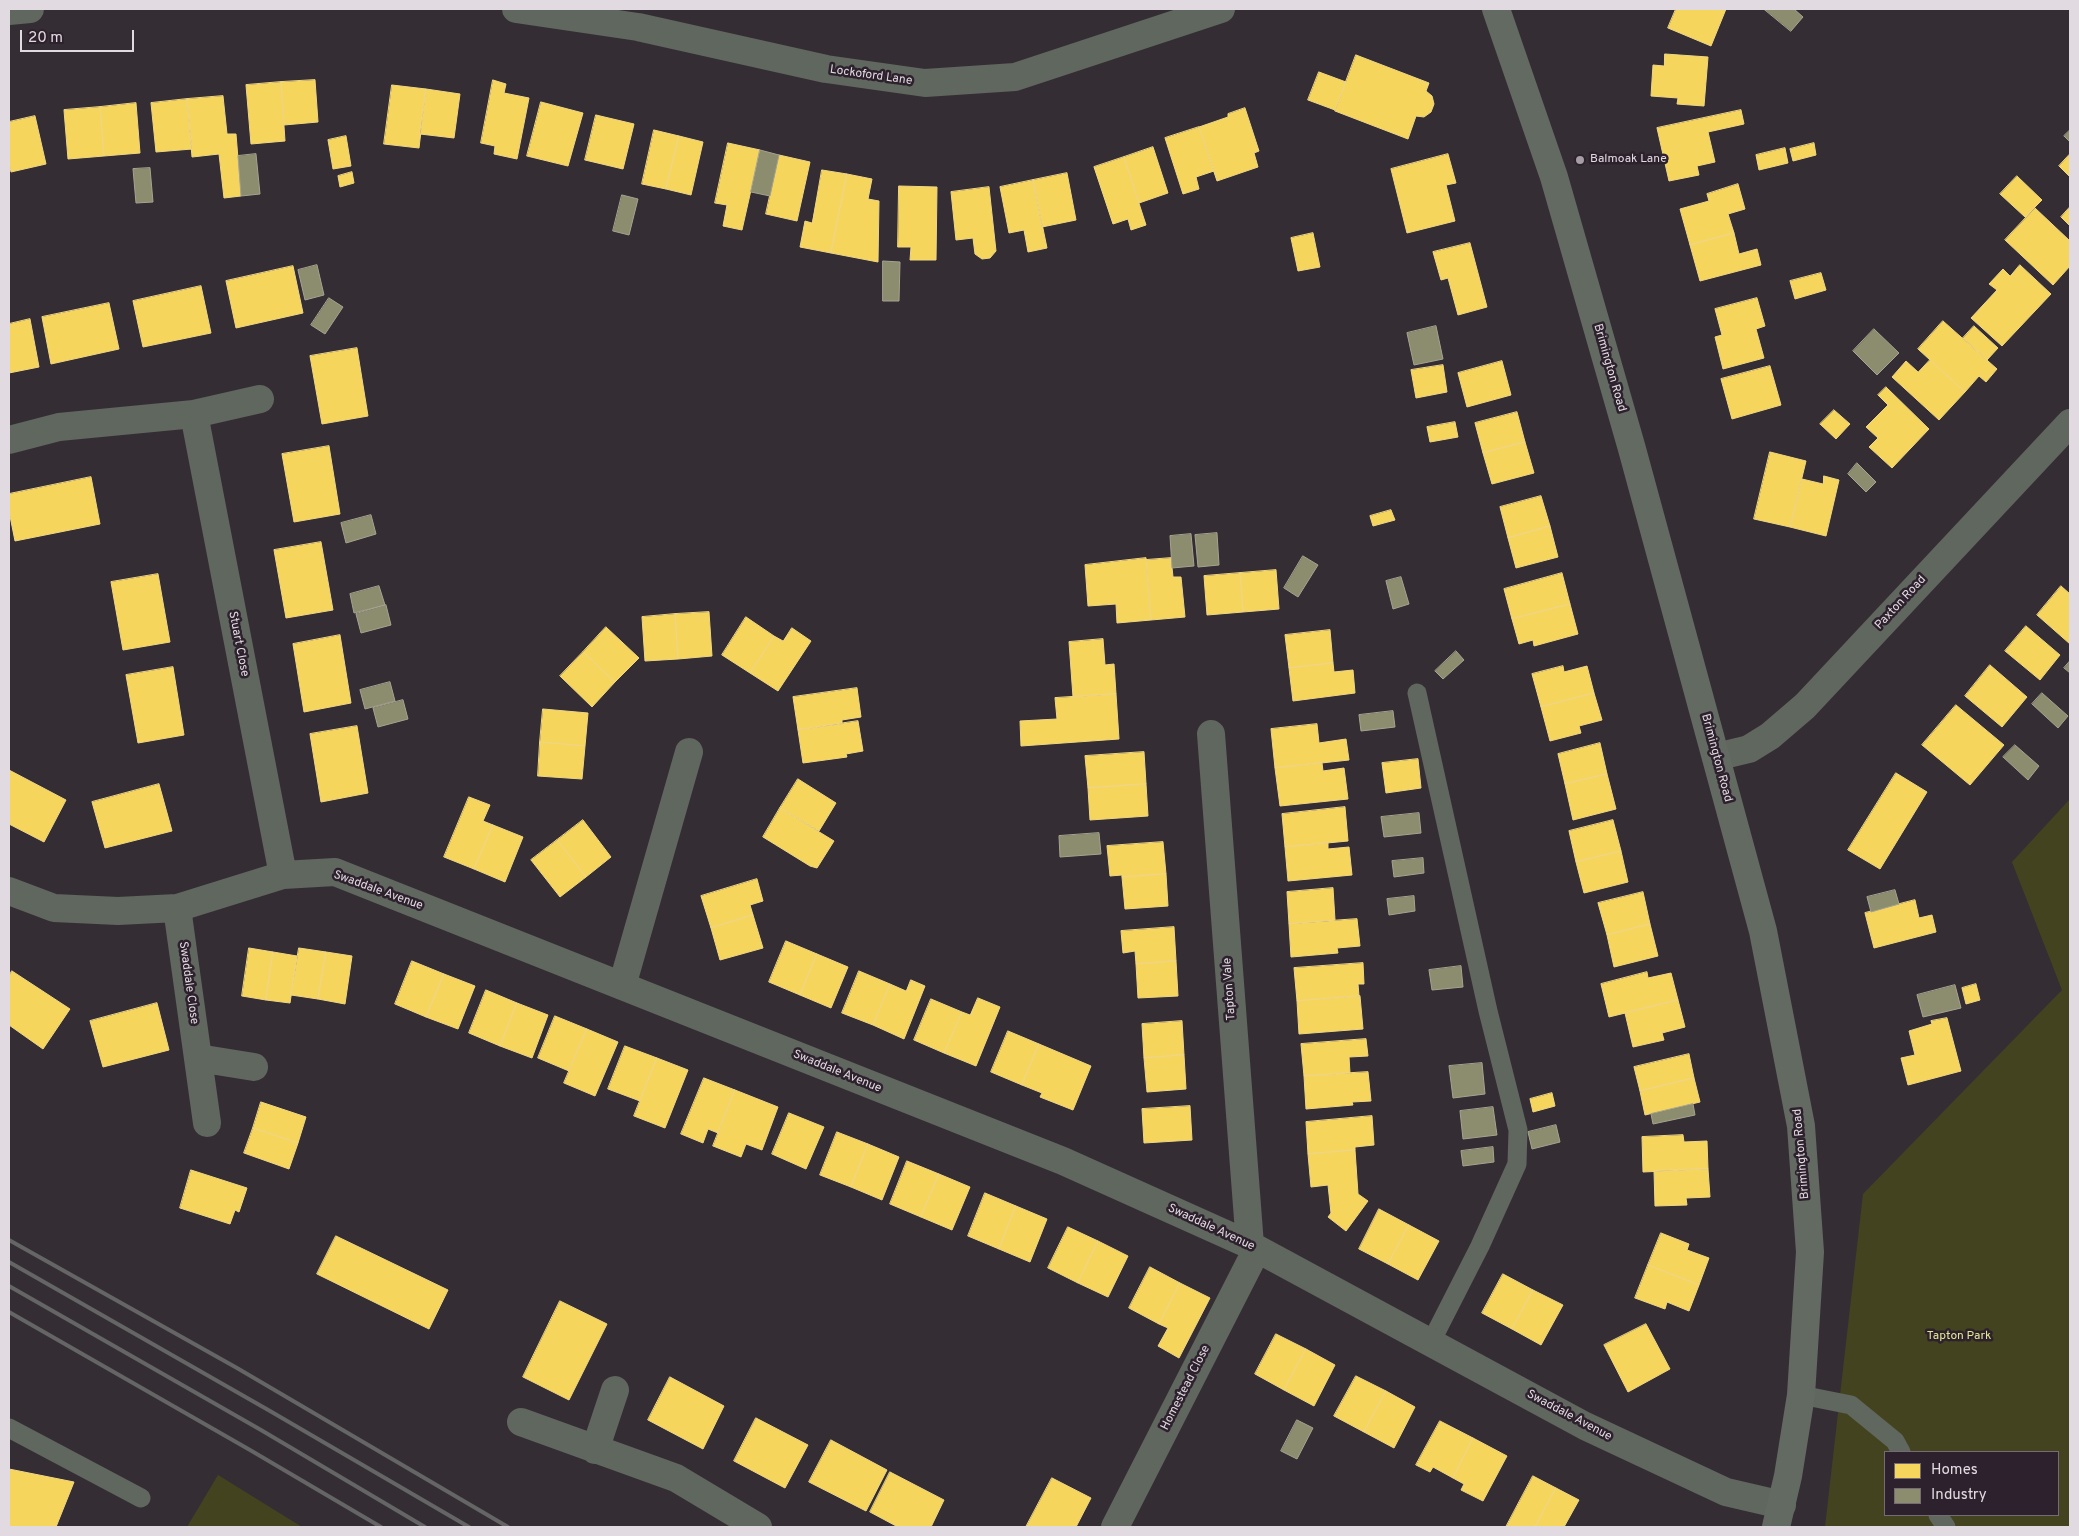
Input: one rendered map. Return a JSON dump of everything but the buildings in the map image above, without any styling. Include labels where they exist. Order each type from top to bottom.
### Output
[{"type":"main road","name":"Brimington Road","points":[[1496,9],[1554,177],[1632,449],[1763,931],[1801,1126],[1810,1252],[1801,1395],[1779,1516]]},
{"type":"street","points":[[9,11],[30,9]]},
{"type":"street","name":"Lockoford Lane","points":[[516,9],[638,26],[826,69],[925,83],[1015,77],[1221,9]]},
{"type":"street","points":[[9,440],[59,427],[194,414],[260,399]]},
{"type":"street","name":"Stuart Close","points":[[194,414],[283,875]]},
{"type":"street","name":"Paxton Road","points":[[1716,757],[1749,749],[1770,736],[1805,706],[2070,423]]},
{"type":"street","name":"Tapton Vale","points":[[1211,734],[1254,1247]]},
{"type":"street","points":[[622,986],[689,752]]},
{"type":"street","name":"Swaddale Avenue","points":[[9,891],[54,908],[118,911],[177,908],[283,875],[335,872],[1063,1161],[1254,1247],[1585,1426],[1779,1516]]},
{"type":"street","name":"Swaddale Close","points":[[177,908],[208,1123]]},
{"type":"street","points":[[198,1058],[254,1067]]},
{"type":"street","name":"Homestead Close","points":[[1115,1527],[1254,1247]]},
{"type":"street","points":[[596,1450],[615,1390]]},
{"type":"street","points":[[521,1422],[676,1478],[758,1527]]},
{"type":"lane","points":[[1417,694],[1488,1011],[1518,1130],[1517,1164],[1472,1262],[1431,1342]]},
{"type":"lane","points":[[1801,1395],[1851,1405],[1895,1441],[1900,1451]]},
{"type":"lane","points":[[9,1428],[141,1498]]},
{"type":"lane","points":[[1939,1516],[1946,1527]]},
{"type":"green space","name":"Tapton Park","points":[[2070,799],[2070,1527],[1825,1527],[1863,1194],[2062,990],[2012,862]]},
{"type":"green space","points":[[218,1475],[302,1527],[187,1527]]},
{"type":"railway","points":[[9,1240],[237,1368],[508,1527]]},
{"type":"railway","points":[[9,1262],[469,1527]]},
{"type":"railway","points":[[9,1286],[261,1430],[425,1527]]},
{"type":"railway","points":[[9,1312],[381,1527]]},
{"type":"place","name":"Balmoak Lane","points":[[1580,160]]}]
